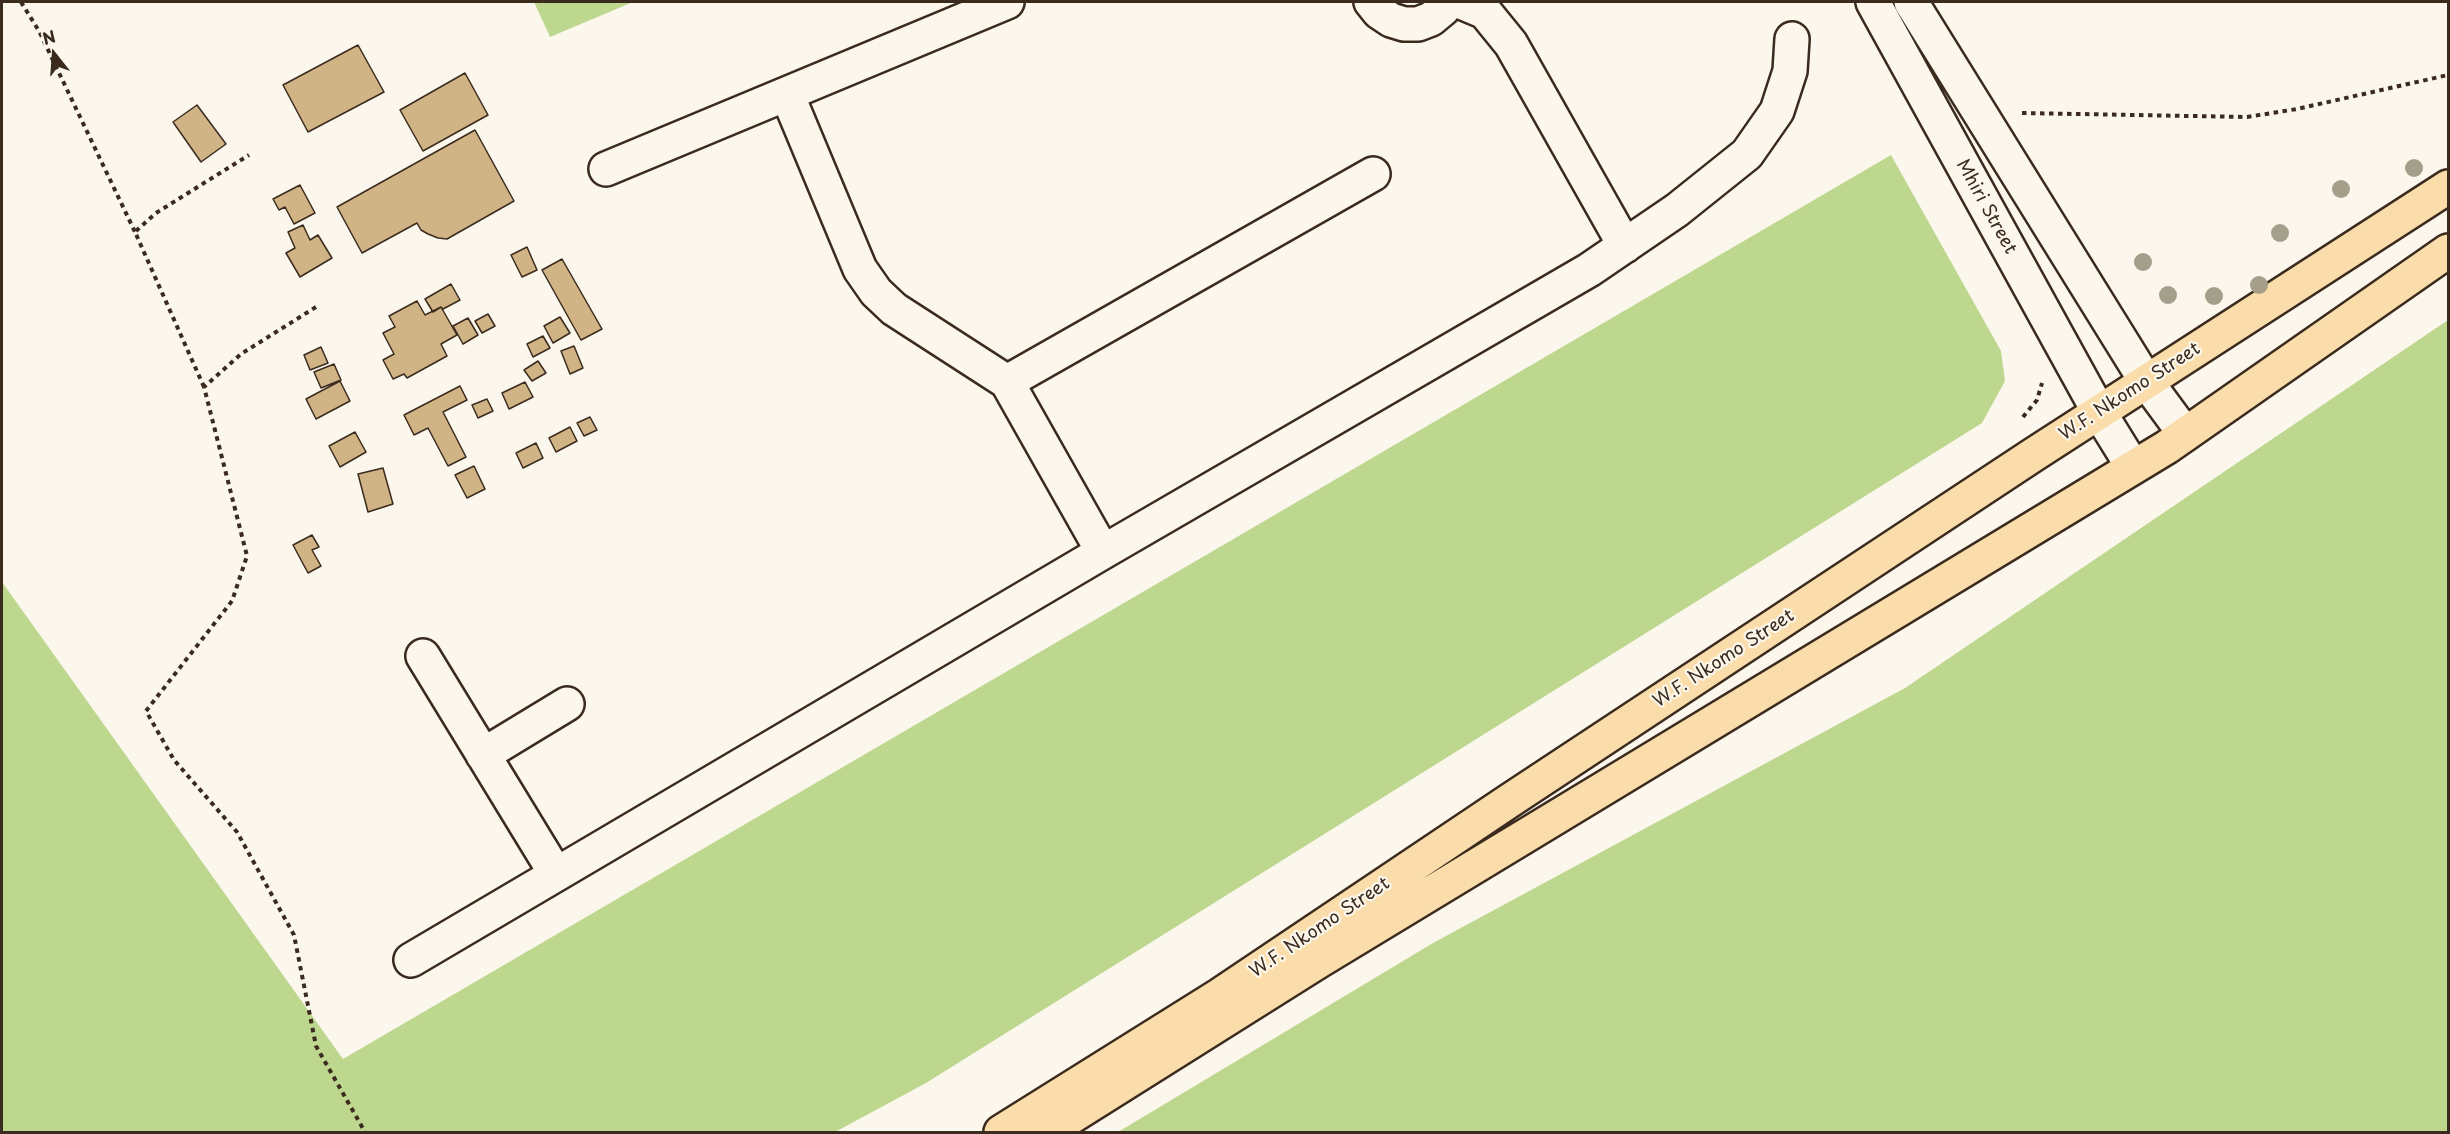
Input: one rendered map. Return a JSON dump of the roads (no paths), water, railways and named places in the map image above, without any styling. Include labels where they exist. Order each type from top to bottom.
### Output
[{"type":"main road","name":"W.F. Nkomo Street","points":[[1001,1132],[1220,995],[2033,455],[2448,187]]},
{"type":"main road","name":"W.F. Nkomo Street","points":[[1047,1132],[1349,942],[2133,467],[2185,434],[2448,251]]},
{"type":"street","points":[[606,169],[1006,2]]},
{"type":"street","points":[[1371,2],[1379,12],[1391,20],[1404,24],[1418,24],[1431,19],[1448,2]]},
{"type":"street","points":[[1461,2],[1485,12],[1511,44],[1625,246]]},
{"type":"street","name":"Mhiri Street","points":[[1873,2],[2099,412],[2133,467]]},
{"type":"street","points":[[1911,2],[2146,381],[2185,434]]},
{"type":"street","points":[[411,960],[1103,552],[1589,270],[1625,246],[1677,210],[1747,154],[1777,111],[1790,70],[1792,39]]},
{"type":"street","points":[[787,94],[860,269],[876,292],[894,309],[1007,382],[1103,552]]},
{"type":"street","points":[[1007,382],[1373,174]]},
{"type":"street","points":[[423,656],[556,874]]},
{"type":"street","points":[[483,755],[567,704]]}]
